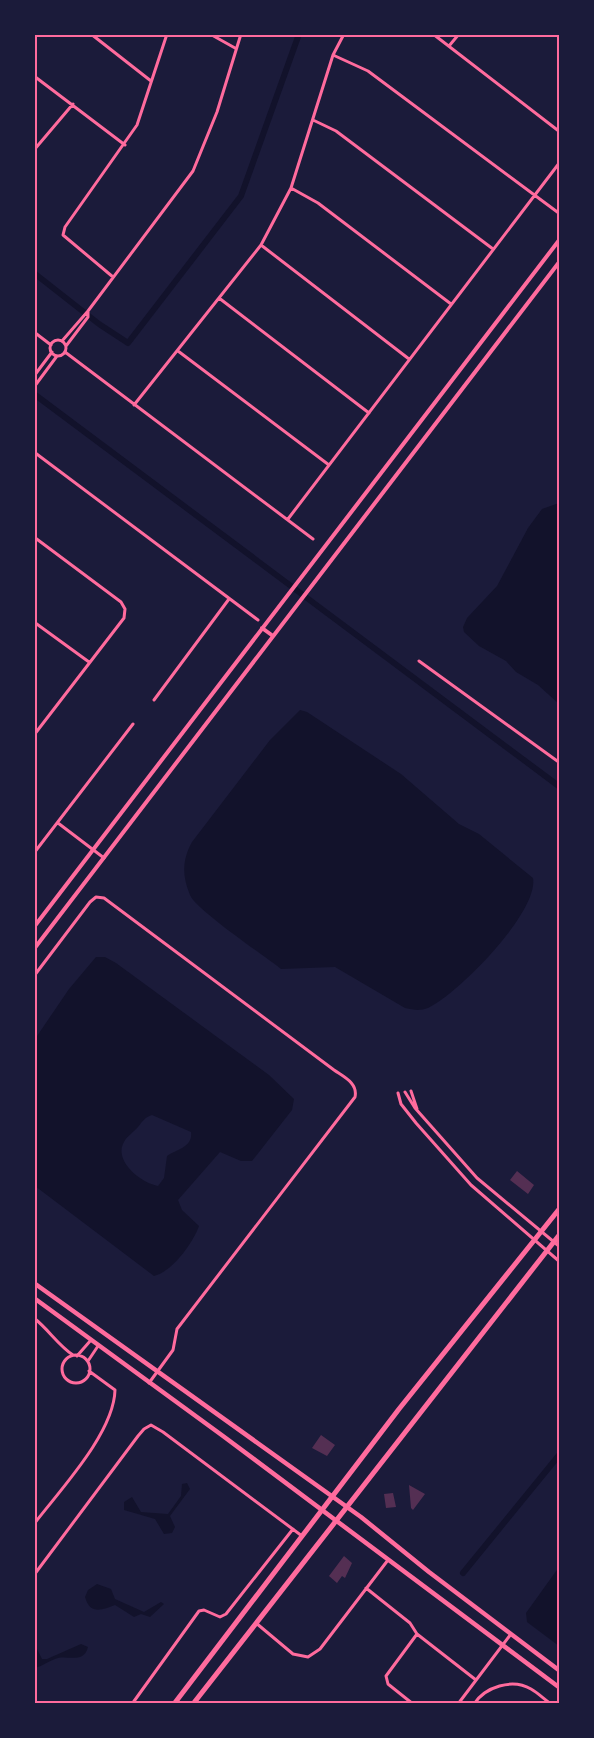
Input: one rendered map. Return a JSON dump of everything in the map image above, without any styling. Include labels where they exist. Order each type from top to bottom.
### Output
[{"type":"highway","points":[[175,1704],[178,1697],[322,1510],[560,1208]]},
{"type":"highway","points":[[193,1704],[560,1234]]},
{"type":"main road","points":[[34,1283],[333,1497],[560,1671]]},
{"type":"main road","points":[[34,1298],[560,1688]]},
{"type":"street","points":[[91,34],[151,81]]},
{"type":"street","points":[[113,277],[63,235],[65,227],[125,145],[136,125],[167,34]]},
{"type":"street","points":[[210,34],[235,48]]},
{"type":"street","points":[[65,352],[66,346],[93,304],[193,171],[217,112],[241,34]]},
{"type":"street","points":[[134,405],[261,245],[291,188],[333,55],[344,34]]},
{"type":"street","points":[[433,34],[560,132]]},
{"type":"street","points":[[449,46],[459,34]]},
{"type":"street","points":[[333,55],[368,70],[560,214]]},
{"type":"street","points":[[34,76],[125,145]]},
{"type":"street","points":[[34,150],[73,104]]},
{"type":"street","points":[[313,120],[336,131],[493,249]]},
{"type":"street","points":[[288,519],[560,162]]},
{"type":"street","points":[[291,188],[318,203],[451,304]]},
{"type":"street","points":[[34,927],[560,239]]},
{"type":"street","points":[[261,245],[410,359]]},
{"type":"street","points":[[34,949],[560,261]]},
{"type":"street","points":[[219,298],[369,413]]},
{"type":"street","points":[[62,341],[88,312]]},
{"type":"street","points":[[73,327],[77,331]]},
{"type":"street","points":[[34,332],[51,345],[52,352],[57,356]]},
{"type":"street","points":[[51,345],[56,341],[62,341]]},
{"type":"street","points":[[62,341],[66,346]]},
{"type":"street","points":[[178,351],[329,465]]},
{"type":"street","points":[[34,376],[52,352]]},
{"type":"street","points":[[34,387],[57,356],[65,352]]},
{"type":"street","points":[[65,352],[313,539]]},
{"type":"street","points":[[34,452],[258,620]]},
{"type":"street","points":[[34,537],[121,602],[125,609],[124,618],[34,735]]},
{"type":"street","points":[[154,700],[229,599]]},
{"type":"street","points":[[35,622],[90,662]]},
{"type":"street","points":[[262,628],[273,636]]},
{"type":"street","points":[[419,661],[560,763]]},
{"type":"street","points":[[34,854],[133,724]]},
{"type":"street","points":[[58,823],[104,858]]},
{"type":"street","points":[[34,975],[90,902],[96,897],[104,898],[355,1087],[355,1097],[177,1329],[173,1350],[149,1383]]},
{"type":"street","points":[[411,1090],[417,1109]]},
{"type":"street","points":[[405,1092],[477,1178],[560,1246]]},
{"type":"street","points":[[398,1093],[401,1104],[459,1172],[560,1262]]},
{"type":"street","points":[[34,1318],[49,1330],[62,1348],[66,1360],[63,1374],[70,1382],[84,1380],[89,1371],[88,1363],[98,1346]]},
{"type":"street","points":[[66,1360],[76,1356],[91,1341]]},
{"type":"street","points":[[62,1348],[88,1363]]},
{"type":"street","points":[[34,1524],[89,1452],[115,1405],[115,1390],[89,1371]]},
{"type":"street","points":[[34,1575],[144,1429],[151,1425],[302,1536]]},
{"type":"street","points":[[132,1704],[199,1611],[204,1610],[220,1617],[226,1614],[293,1529]]},
{"type":"street","points":[[255,1622],[293,1653],[308,1657],[320,1649],[388,1560]]},
{"type":"street","points":[[366,1588],[410,1623],[417,1634],[476,1680]]},
{"type":"street","points":[[412,1704],[388,1684],[386,1676],[417,1634]]},
{"type":"street","points":[[458,1704],[511,1634]]},
{"type":"street","points":[[474,1704],[481,1694],[514,1684],[531,1689],[550,1704]]},
{"type":"shaded area","points":[[559,503],[559,704],[538,685],[516,672],[506,661],[479,646],[464,632],[463,627],[467,618],[497,586],[528,528],[542,509]]},
{"type":"shaded area","points":[[300,710],[307,712],[401,774],[459,824],[479,834],[533,878],[531,893],[523,911],[494,951],[458,987],[428,1008],[417,1010],[405,1008],[335,967],[281,969],[217,922],[190,895],[184,868],[186,855],[192,842],[270,740]]},
{"type":"shaded area","points":[[96,957],[105,957],[269,1075],[294,1099],[292,1110],[252,1161],[241,1161],[220,1152],[178,1200],[182,1210],[199,1226],[175,1263],[154,1276],[35,1186],[35,1039],[69,989]],"holes":[[[152,1115],[191,1132],[190,1141],[167,1156],[164,1178],[158,1186],[137,1176],[130,1170],[122,1156],[125,1140],[147,1117]]]},
{"type":"shaded area","points":[[187,1483],[190,1489],[170,1516],[175,1527],[172,1533],[164,1534],[155,1519],[124,1510],[124,1502],[132,1497],[141,1512],[168,1514],[181,1496],[182,1484]]},
{"type":"shaded area","points":[[559,1567],[559,1646],[527,1622],[526,1613]]},
{"type":"shaded area","points":[[97,1584],[111,1589],[115,1599],[144,1612],[161,1602],[164,1604],[150,1617],[141,1614],[134,1617],[115,1605],[93,1609],[85,1597],[88,1590]]},
{"type":"shaded area","points":[[81,1644],[88,1647],[80,1657],[58,1658],[35,1668],[35,1645],[42,1659],[47,1659]]},
{"type":"building","points":[[517,1171],[534,1185],[528,1194],[510,1180]]},
{"type":"building","points":[[321,1435],[335,1445],[327,1456],[312,1448]]},
{"type":"building","points":[[409,1485],[425,1494],[413,1510],[411,1508]]},
{"type":"building","points":[[393,1493],[396,1507],[386,1508],[384,1494]]},
{"type":"building","points":[[344,1556],[352,1563],[345,1578],[342,1576],[337,1583],[329,1576]]},
{"type":"waterway","points":[[34,273],[99,324],[128,343],[241,196],[299,34]]},
{"type":"waterway","points":[[34,394],[560,787]]},
{"type":"waterway","points":[[463,1573],[560,1454]]}]
